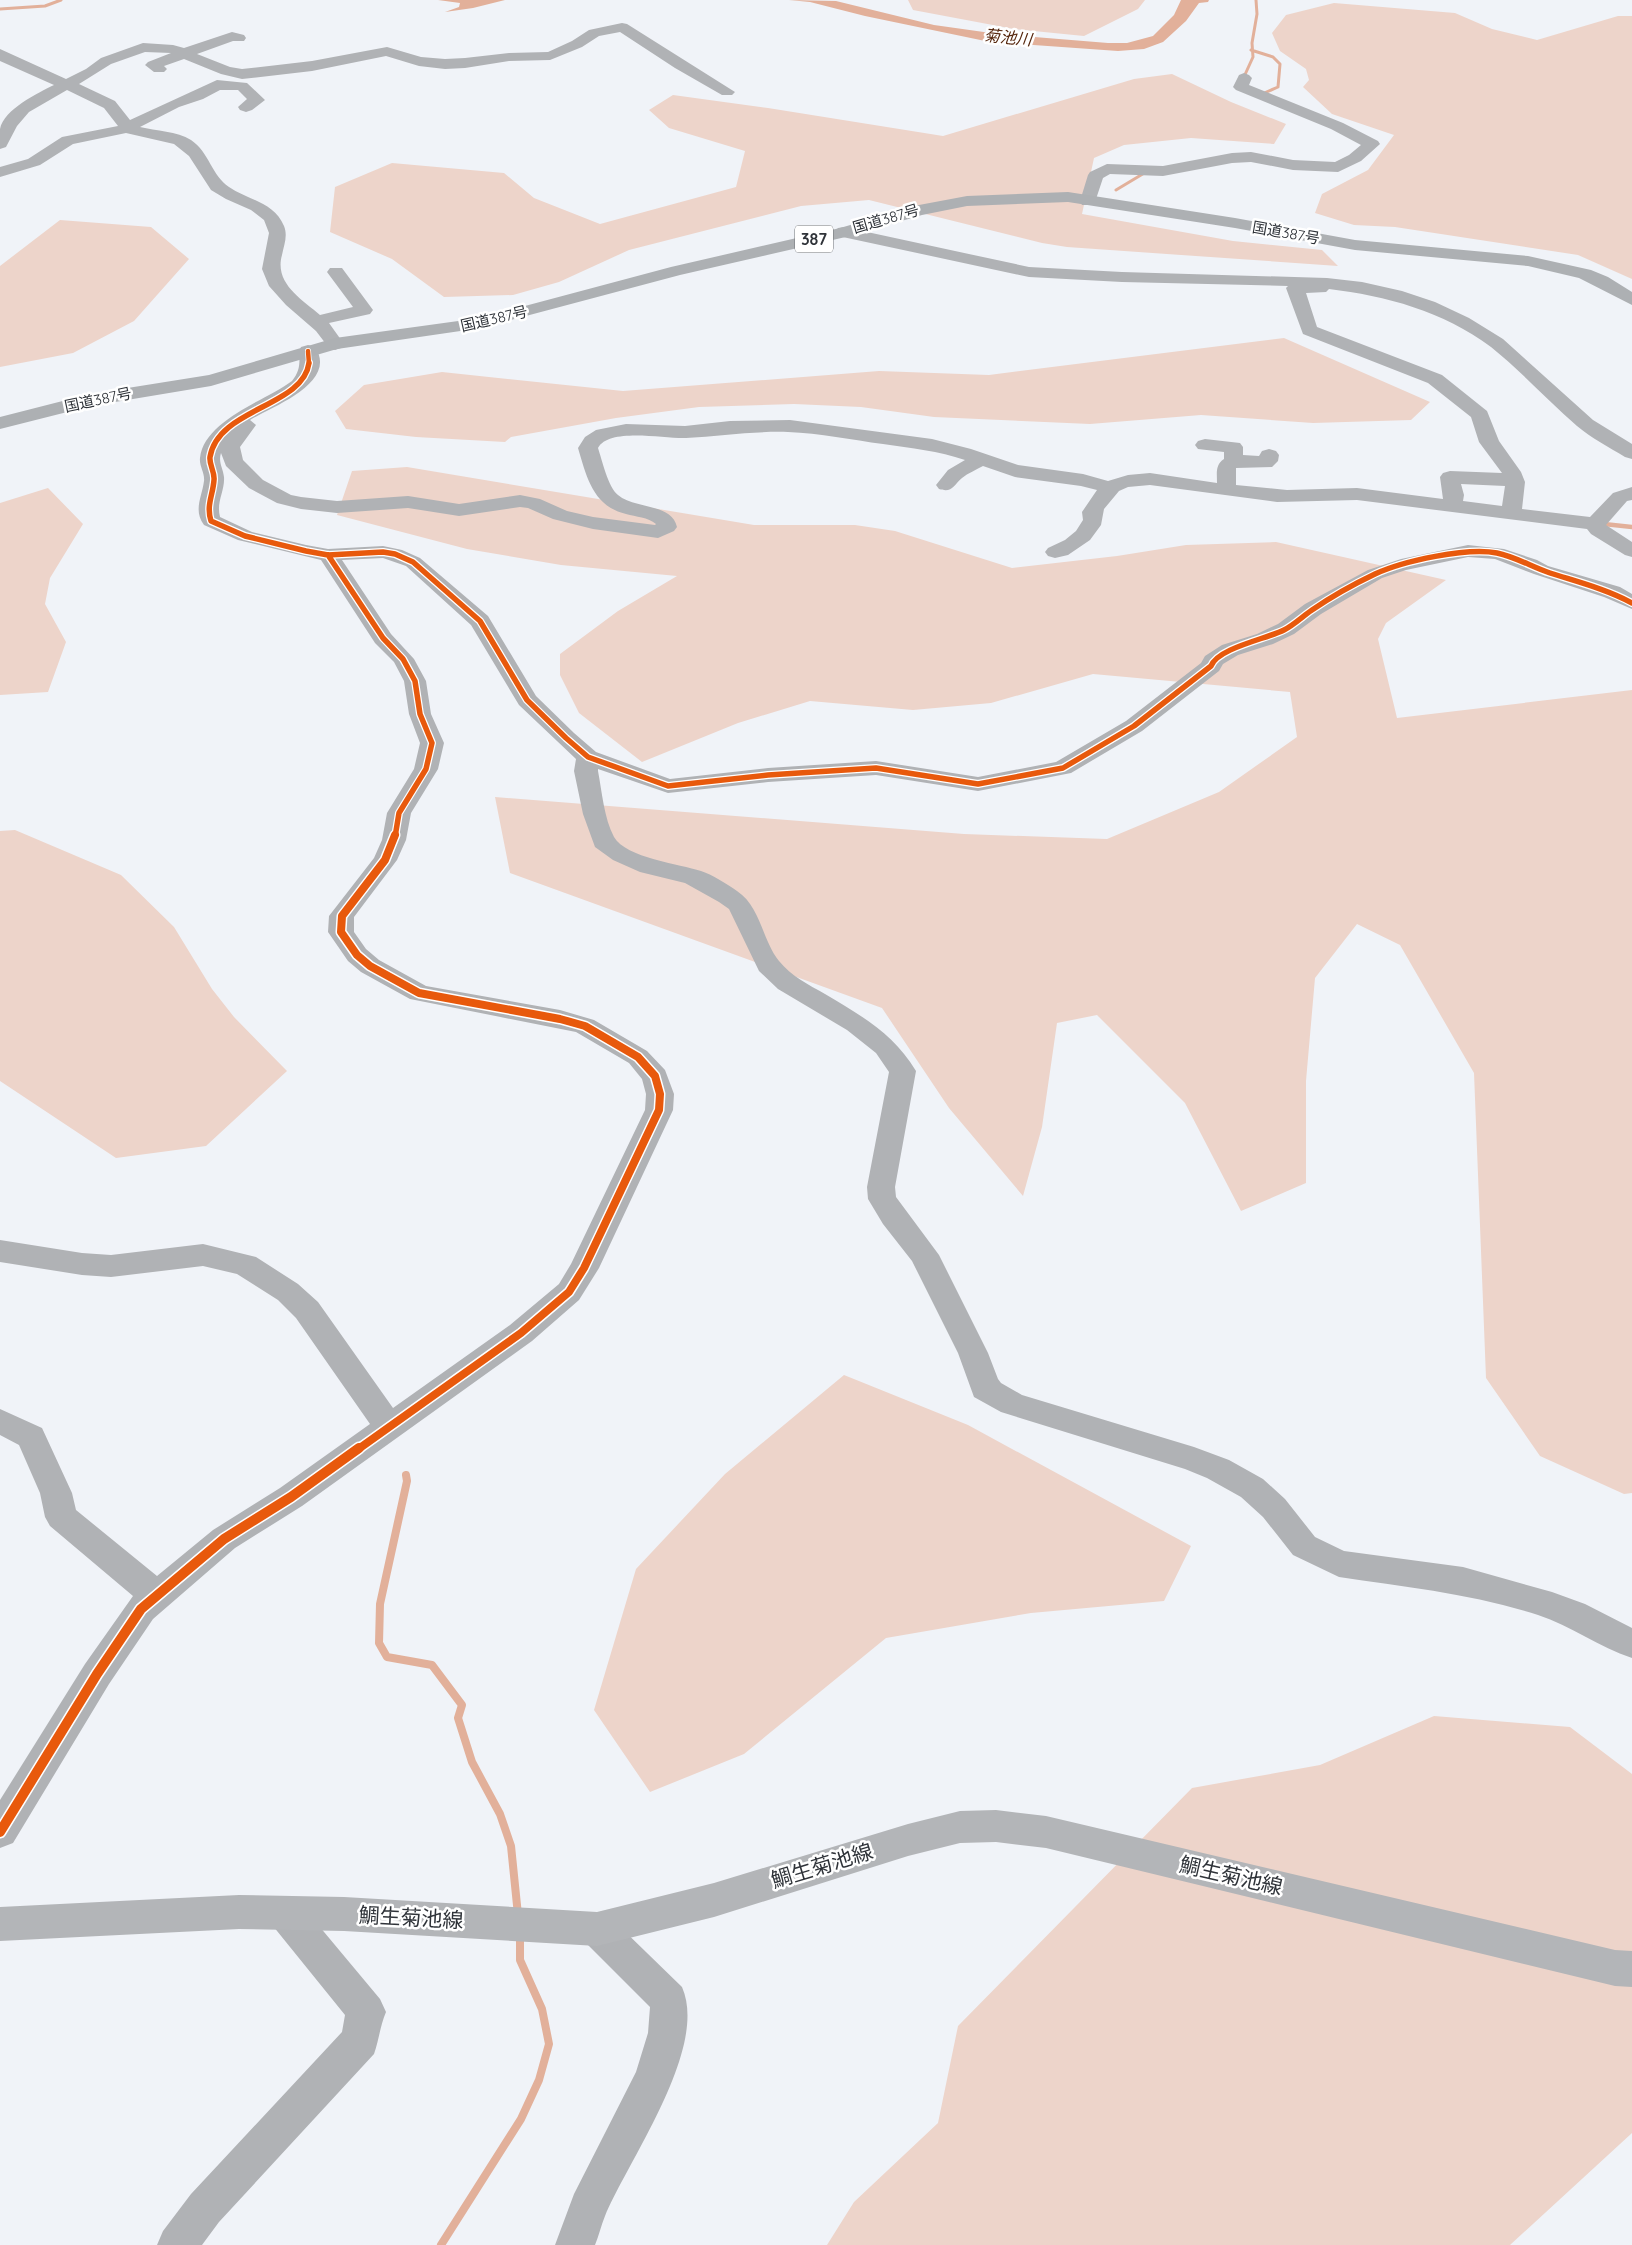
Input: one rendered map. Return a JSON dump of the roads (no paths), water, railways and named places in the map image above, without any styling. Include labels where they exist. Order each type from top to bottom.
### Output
[{"type":"highway","name":"国道387号","points":[[0,423],[90,400],[221,378],[336,344],[481,323],[677,271],[844,232],[919,210],[967,201],[1068,198],[1088,200],[1235,223],[1355,245],[1544,264],[1602,281],[1632,300]]},
{"type":"main road","name":"鯛生菊池線","points":[[0,1924],[239,1912],[344,1914],[597,1929],[714,1900],[908,1840],[960,1827],[996,1826],[1046,1832],[1588,1962],[1615,1968],[1632,1968]]},
{"type":"street","points":[[227,75],[312,66],[387,51],[419,61],[445,64],[509,57],[550,56],[577,44],[594,33],[622,27],[680,65],[727,92]]},
{"type":"street","points":[[159,69],[154,65],[232,36],[239,38]]},
{"type":"street","points":[[0,144],[10,124],[23,109],[110,59],[143,47],[165,48],[184,53],[227,75],[257,100],[246,107]]},
{"type":"street","points":[[0,53],[110,104],[128,128],[186,144],[195,152],[206,173],[217,187],[253,205],[271,217],[276,226],[278,240],[270,260],[271,274],[277,285],[290,300],[330,334],[336,344]]},
{"type":"street","points":[[110,59],[126,67]]},
{"type":"street","points":[[0,172],[34,162],[68,140],[128,128],[217,85],[227,75],[250,60]]},
{"type":"street","points":[[1088,200],[1096,175],[1107,169],[1163,171],[1232,158],[1252,158],[1286,164],[1338,167],[1355,158],[1372,144],[1337,126],[1241,86],[1244,78]]},
{"type":"street","points":[[110,104],[128,98]]},
{"type":"street","points":[[150,117],[176,119]]},
{"type":"street","points":[[844,232],[1026,272],[1109,278],[1343,284],[1399,295],[1454,315],[1497,343],[1586,424],[1632,453]]},
{"type":"street","points":[[316,321],[364,310],[336,272]]},
{"type":"street","points":[[1343,284],[1332,288],[1295,288],[1309,330],[1435,379],[1480,415],[1489,442],[1514,480],[1511,513]]},
{"type":"street","points":[[308,351],[311,360],[306,378],[296,388],[244,416],[224,434],[212,451],[209,459],[214,478],[206,509],[210,521],[245,536],[328,555],[383,552],[395,554],[413,562],[480,621],[527,700],[588,757],[668,786],[768,775],[876,768],[978,784],[1063,768],[1154,712],[1212,666],[1213,661],[1230,650],[1265,639],[1286,629],[1313,609],[1375,574],[1401,566],[1468,551],[1497,553],[1530,564],[1540,570],[1612,592],[1632,604]]},
{"type":"street","points":[[263,406],[266,410],[236,436],[230,447],[233,462],[256,484],[284,499],[337,507],[393,502],[459,510],[520,501],[533,504],[560,516],[641,531],[658,532],[667,527],[666,522],[659,516],[626,508],[608,498],[595,471],[588,448],[592,441],[603,434],[626,430],[685,432],[730,427],[790,426],[932,445],[1014,470],[1083,480],[1111,488]]},
{"type":"street","points":[[1205,445],[1233,447],[1234,461]]},
{"type":"street","points":[[1225,489],[1228,482],[1225,468],[1234,461],[1265,463],[1268,461],[1269,455]]},
{"type":"street","points":[[946,485],[955,474],[982,460]]},
{"type":"street","points":[[1452,505],[1454,494],[1450,477],[1514,480]]},
{"type":"street","points":[[1055,552],[1071,545],[1086,532],[1093,520],[1092,512],[1096,505],[1116,484],[1150,479],[1296,497],[1327,493],[1357,494],[1595,524]]},
{"type":"street","points":[[1595,524],[1620,497],[1632,493]]},
{"type":"street","points":[[1595,524],[1598,530],[1632,551]]},
{"type":"street","points":[[0,1832],[97,1674],[141,1609],[224,1538],[291,1497],[372,1440],[388,1426],[521,1333],[569,1292],[584,1268],[659,1110],[660,1094],[655,1076],[638,1057],[585,1026],[560,1018],[419,993],[370,966],[356,955],[342,932],[342,916],[385,860],[394,840],[398,813],[426,768],[432,743],[420,714],[415,681],[403,659],[383,638],[328,555]]},
{"type":"street","points":[[588,757],[586,771],[595,814],[604,842],[622,855],[649,867],[693,877],[728,896],[739,905],[768,965],[787,983],[856,1024],[885,1047],[903,1071],[881,1187],[882,1199],[894,1214],[893,1217],[924,1255],[973,1353],[985,1386],[988,1388],[985,1389],[1012,1404],[1185,1456],[1218,1469],[1252,1488],[1274,1508],[1304,1546],[1339,1564],[1463,1581],[1482,1586],[1540,1602],[1573,1614],[1632,1644]]},
{"type":"street","points":[[0,1250],[82,1264],[112,1266],[203,1256],[246,1266],[288,1292],[307,1310],[388,1426]]},
{"type":"street","points":[[0,1421],[31,1437],[56,1493],[61,1517],[156,1596]]},
{"type":"street","points":[[177,2245],[205,2208],[360,2040],[364,2016],[367,2012],[286,1914]]},
{"type":"street","points":[[575,2245],[588,2208],[654,2078],[667,2033],[669,2000],[597,1929]]},
{"type":"water","points":[[438,0],[505,0],[473,8],[445,12],[459,7],[460,3]]},
{"type":"water","name":"菊池川","points":[[789,0],[836,1],[934,25],[998,34],[1127,43],[1153,36],[1174,15],[1181,0],[1209,0],[1208,2],[1199,3],[1186,21],[1163,42],[1144,49],[1118,51],[990,42],[865,16],[810,2]]},
{"type":"waterway","points":[[0,9],[45,6],[61,0]]},
{"type":"waterway","points":[[1253,50],[1257,14],[1256,0]]},
{"type":"waterway","points":[[1243,79],[1253,57],[1253,50]]},
{"type":"waterway","points":[[1253,50],[1273,57],[1280,64],[1278,87],[1262,94]]},
{"type":"waterway","points":[[1116,190],[1146,172]]},
{"type":"waterway","points":[[1604,524],[1632,527]]},
{"type":"waterway","points":[[406,1475],[407,1481],[380,1604],[379,1643],[387,1657],[432,1665],[462,1705],[458,1718],[472,1762],[500,1814],[511,1846],[518,1915]]},
{"type":"waterway","points":[[441,2245],[521,2119],[539,2080],[549,2044],[542,2009],[520,1960],[520,1934]]}]
